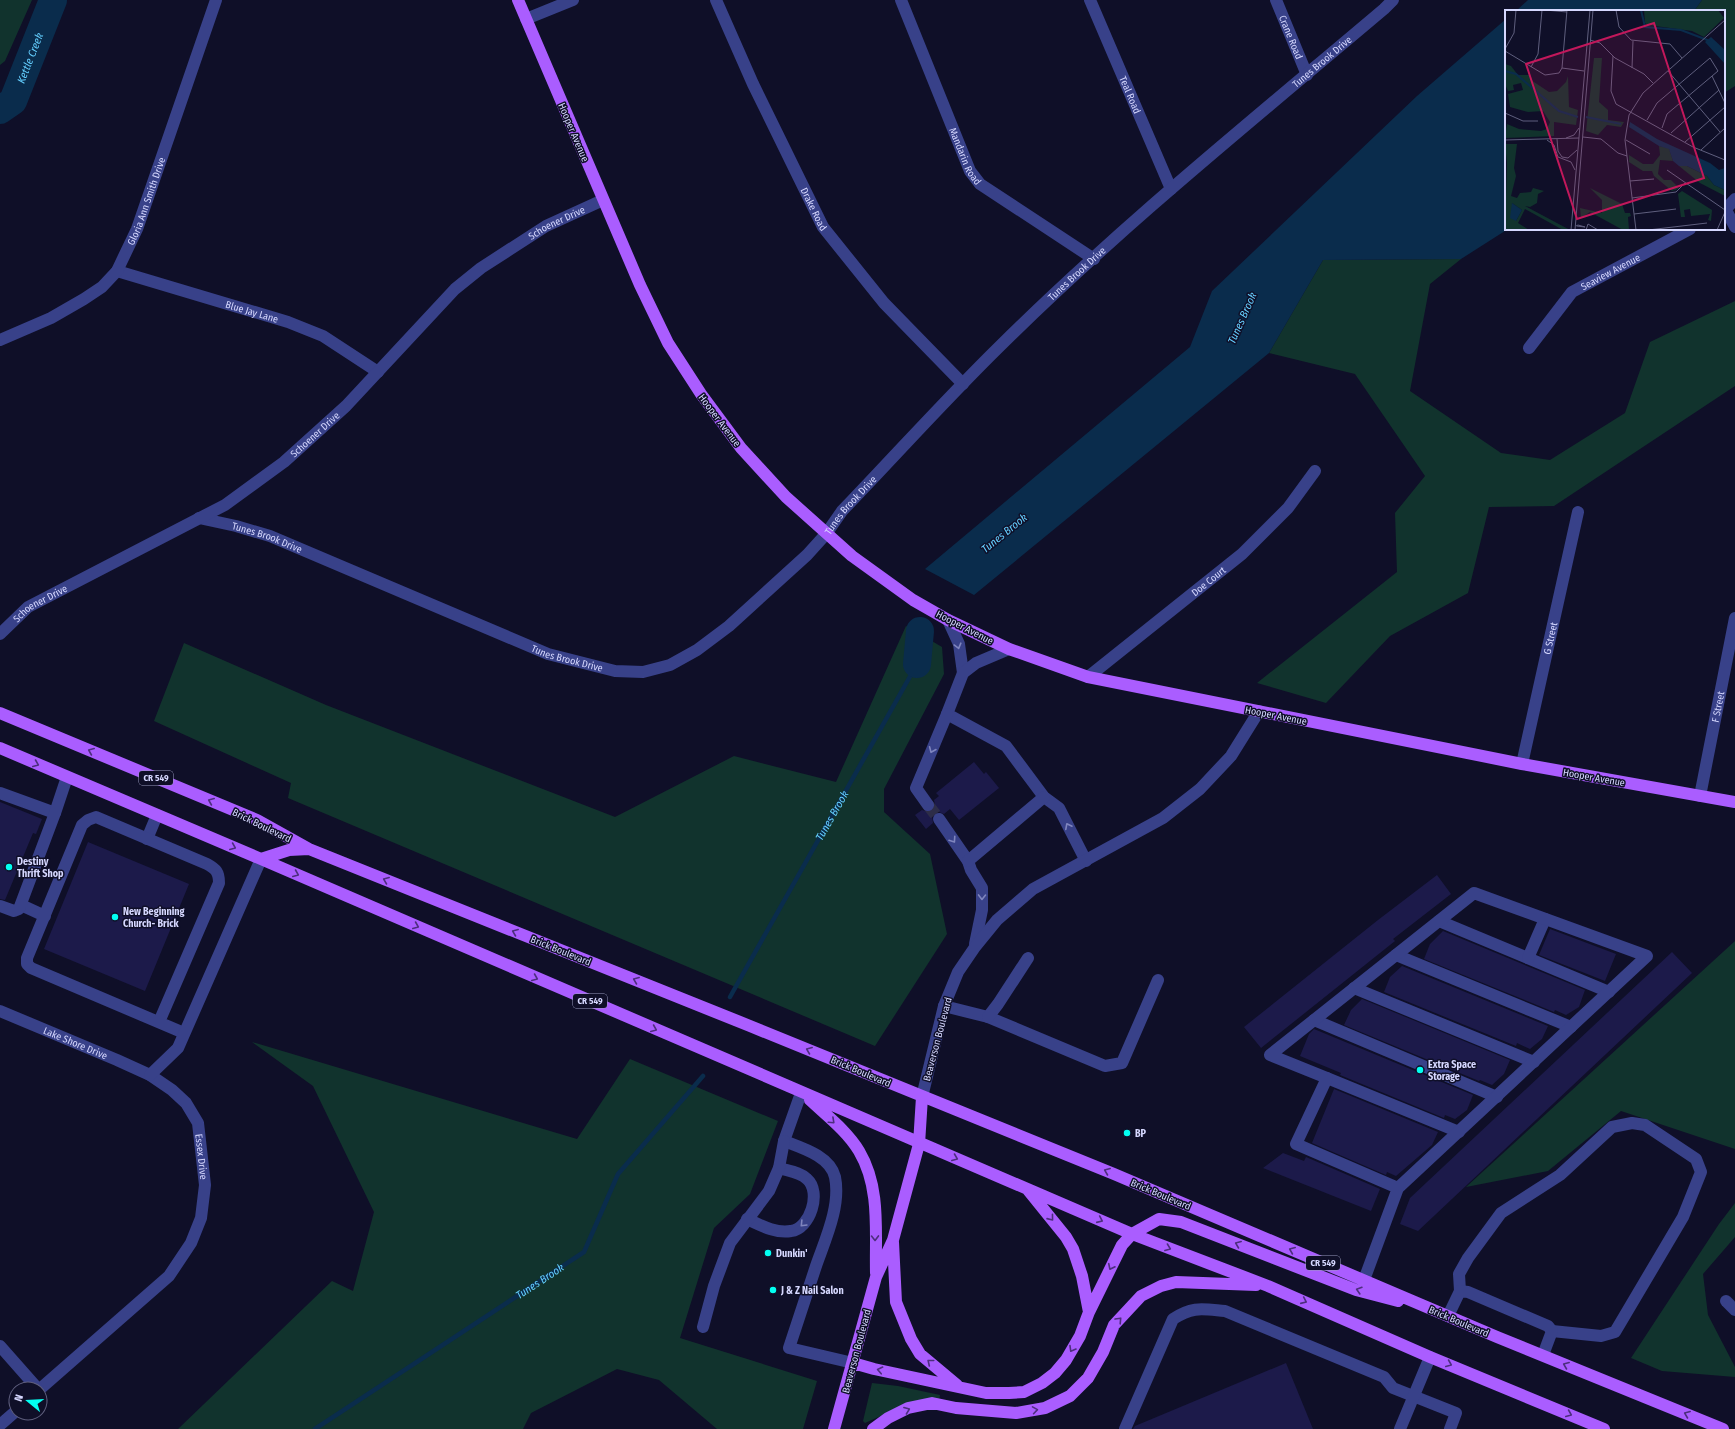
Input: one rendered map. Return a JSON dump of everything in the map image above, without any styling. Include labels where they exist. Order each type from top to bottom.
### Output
[{"type":"main road","name":"Hooper Avenue","points":[[518,0],[640,285],[668,343],[701,394],[741,448],[786,497],[852,556],[913,600],[948,620],[1009,649],[1088,677],[1522,764],[1735,802]]},
{"type":"main road","name":"Brick Boulevard","points":[[0,713],[257,820],[309,849],[1114,1174],[1424,1306],[1723,1429]]},
{"type":"main road","name":"CR 549","points":[[0,748],[261,859],[919,1144],[1132,1234],[1268,1286],[1604,1429]]},
{"type":"main road","points":[[261,859],[290,850],[309,849]]},
{"type":"main road","points":[[803,1094],[838,1126],[859,1151],[869,1174],[875,1198],[876,1277]]},
{"type":"main road","name":"Beaverson Boulevard","points":[[834,1429],[876,1277],[893,1240],[919,1144],[922,1097]]},
{"type":"main road","points":[[1026,1188],[1066,1237],[1073,1249],[1082,1276],[1090,1312]]},
{"type":"main road","points":[[853,1363],[874,1369],[986,1393],[1024,1392],[1042,1383],[1055,1374],[1066,1360],[1080,1336],[1122,1245],[1132,1234],[1159,1219],[1181,1222],[1356,1290],[1424,1306]]},
{"type":"main road","points":[[893,1240],[896,1302],[911,1339],[920,1354],[960,1387]]},
{"type":"main road","points":[[873,1429],[888,1418],[908,1408],[932,1403],[956,1408],[1016,1413],[1046,1408],[1070,1396],[1088,1378],[1103,1352],[1114,1325],[1141,1296],[1161,1286],[1176,1282],[1268,1286]]},
{"type":"street","name":"Gloria Ann Smith Drive","points":[[0,340],[51,318],[84,299],[102,287],[117,271],[137,230],[216,0]]},
{"type":"street","points":[[526,20],[573,0]]},
{"type":"street","name":"Drake Road","points":[[716,0],[753,84],[823,227],[884,303],[963,384]]},
{"type":"street","name":"Mandarin Road","points":[[901,0],[970,171],[980,184],[1094,258]]},
{"type":"street","name":"Teal Road","points":[[1090,0],[1171,189]]},
{"type":"street","name":"Crane Road","points":[[1276,0],[1307,74]]},
{"type":"street","name":"Tunes Brook Drive","points":[[199,518],[236,526],[270,536],[548,654],[615,671],[643,672],[670,665],[697,650],[729,626],[807,555],[826,534],[842,511],[998,347],[1094,258],[1171,189],[1384,10],[1393,0]]},
{"type":"street","points":[[1735,199],[1725,211],[1735,227]]},
{"type":"street","name":"Schoener Drive","points":[[0,634],[28,607],[225,505],[284,462],[346,406],[456,289],[481,268],[546,226],[603,200]]},
{"type":"street","name":"Seaview Avenue","points":[[1529,348],[1572,292],[1688,230]]},
{"type":"street","name":"Blue Jay Lane","points":[[117,271],[295,325],[323,336],[378,372]]},
{"type":"street","name":"Doe Court","points":[[1088,677],[1242,554],[1288,508],[1315,470]]},
{"type":"street","name":"G Street","points":[[1522,764],[1578,512]]},
{"type":"street","name":"F Street","points":[[1700,796],[1735,618]]},
{"type":"street","points":[[928,805],[916,788],[963,673],[959,644],[948,620]]},
{"type":"street","points":[[963,673],[976,663],[1009,649]]},
{"type":"street","name":"Beaverson Boulevard","points":[[922,1097],[944,1006],[958,972],[975,947],[997,920],[1033,889],[1163,818],[1200,789],[1232,756],[1259,712]]},
{"type":"street","points":[[947,714],[1006,746],[1044,797],[1059,808],[1086,861]]},
{"type":"street","points":[[0,906],[14,911],[19,909],[67,777]]},
{"type":"street","points":[[0,793],[55,813]]},
{"type":"street","points":[[968,861],[1044,797]]},
{"type":"street","points":[[147,839],[158,815]]},
{"type":"street","points":[[159,1022],[219,883],[219,875],[215,869],[207,864],[96,817],[88,820],[82,826],[27,958],[27,964],[31,968],[184,1033]]},
{"type":"street","points":[[939,818],[968,861],[971,870],[982,888],[982,910],[975,947]]},
{"type":"street","points":[[150,1075],[178,1048],[261,859]]},
{"type":"street","points":[[1364,1280],[1398,1188],[1459,1132],[1497,1097],[1647,956],[1474,892],[1270,1055],[1459,1132]]},
{"type":"street","points":[[21,904],[45,916]]},
{"type":"street","points":[[1528,958],[1545,919]]},
{"type":"street","points":[[1439,921],[1609,992]]},
{"type":"street","points":[[1396,955],[1572,1027]]},
{"type":"street","points":[[988,1017],[1028,958]]},
{"type":"street","points":[[944,1006],[988,1017],[1087,1060],[1105,1066],[1122,1063],[1158,980]]},
{"type":"street","points":[[1354,988],[1534,1062]]},
{"type":"street","name":"Lake Shore Drive","points":[[0,1011],[150,1075]]},
{"type":"street","points":[[1314,1020],[1497,1097]]},
{"type":"street","name":"Essex Drive","points":[[48,1381],[168,1276],[191,1243],[201,1218],[205,1185],[198,1123],[186,1103],[172,1090],[150,1075]]},
{"type":"street","points":[[1327,1078],[1296,1144],[1398,1188]]},
{"type":"street","points":[[703,1327],[720,1266],[730,1243],[769,1192],[779,1168],[784,1141],[803,1094]]},
{"type":"street","points":[[1448,1316],[1460,1291],[1460,1274],[1468,1258],[1501,1213],[1560,1175],[1612,1127],[1632,1123],[1645,1125],[1696,1159],[1701,1172],[1683,1217],[1615,1332],[1601,1336],[1552,1330],[1548,1326],[1468,1292],[1460,1291]]},
{"type":"street","points":[[784,1141],[816,1154],[826,1164],[835,1177],[836,1199],[789,1348],[853,1363]]},
{"type":"street","points":[[747,1219],[784,1232],[802,1228],[808,1219],[814,1198],[813,1187],[808,1179],[798,1173],[779,1168]]},
{"type":"street","points":[[811,1209],[832,1214]]},
{"type":"street","points":[[1726,1301],[1735,1310]]},
{"type":"street","points":[[1125,1429],[1173,1319],[1186,1311],[1204,1309],[1225,1311],[1384,1377],[1393,1388],[1456,1413],[1450,1429]]},
{"type":"street","points":[[1543,1355],[1552,1330]]},
{"type":"street","points":[[0,1346],[32,1381]]},
{"type":"street","points":[[1400,1429],[1430,1356]]},
{"type":"street","points":[[0,1425],[8,1418]]},
{"type":"green space","points":[[0,0],[32,0],[5,61],[0,65]]},
{"type":"green space","points":[[1702,0],[1735,0],[1735,86],[1725,92],[1725,10],[1695,10]]},
{"type":"green space","points":[[1461,259],[1430,284],[1410,391],[1501,453],[1550,460],[1625,413],[1650,342],[1735,301],[1735,386],[1554,506],[1489,507],[1468,593],[1390,636],[1326,703],[1257,683],[1397,572],[1395,513],[1425,476],[1355,374],[1269,353],[1323,260]]},
{"type":"green space","points":[[906,626],[942,647],[944,674],[884,789],[884,812],[930,854],[947,934],[875,1046],[288,798],[291,783],[154,721],[184,643],[326,705],[615,817],[734,756],[836,782]]},
{"type":"green space","points":[[1735,941],[1735,1149],[1621,1111],[1548,1171],[1466,1187]]},
{"type":"green space","points":[[252,1042],[577,1139],[630,1059],[778,1121],[750,1194],[714,1228],[680,1338],[817,1381],[803,1429],[717,1429],[659,1380],[617,1369],[531,1413],[523,1429],[178,1429],[332,1281],[353,1291],[374,1212],[313,1086]]},
{"type":"green space","points":[[1735,1203],[1735,1237],[1703,1274],[1708,1315],[1735,1367],[1735,1377],[1662,1371],[1631,1358],[1719,1224]]},
{"type":"green space","points":[[872,1383],[898,1386],[940,1395],[939,1401],[905,1405],[865,1423],[863,1421]]},
{"type":"water","points":[[1528,0],[1702,0],[1695,10],[1517,10]]},
{"type":"water","points":[[1505,20],[1505,230],[1506,230],[1461,259],[1323,260],[1269,353],[974,595],[925,569],[1190,347],[1212,291],[1417,96]]},
{"type":"building","points":[[974,762],[984,774],[986,772],[999,788],[959,820],[950,809],[944,814],[939,812],[935,813],[932,816],[933,823],[926,829],[915,815],[922,810],[928,812],[933,811],[935,805],[934,800],[939,796],[936,793]]},
{"type":"building","name":"Destiny Thrift Shop","points":[[0,802],[42,819],[36,834],[33,833],[5,900],[0,899]]},
{"type":"building","name":"New Beginning Church- Brick","points":[[88,842],[189,884],[145,991],[44,949]]},
{"type":"building","points":[[1437,875],[1451,894],[1393,939],[1395,941],[1261,1048],[1244,1027]]},
{"type":"building","points":[[1550,929],[1616,954],[1605,981],[1539,955]]},
{"type":"building","points":[[1443,931],[1585,990],[1579,1007],[1566,1015],[1555,1010],[1554,1012],[1424,959],[1430,944]]},
{"type":"building","points":[[1672,952],[1692,973],[1418,1231],[1400,1224],[1410,1198]]},
{"type":"building","points":[[1402,966],[1548,1026],[1542,1039],[1530,1049],[1517,1043],[1516,1046],[1384,992],[1390,977]]},
{"type":"building","points":[[1362,999],[1510,1060],[1504,1074],[1492,1085],[1344,1025],[1351,1010]]},
{"type":"building","points":[[1314,1029],[1473,1095],[1467,1110],[1455,1119],[1445,1115],[1444,1118],[1340,1075],[1341,1073],[1300,1056],[1309,1034]]},
{"type":"building","points":[[1334,1089],[1438,1132],[1432,1145],[1396,1176],[1387,1172],[1386,1175],[1312,1143]]},
{"type":"building","points":[[1283,1153],[1304,1161],[1306,1157],[1380,1189],[1371,1211],[1263,1168]]},
{"type":"building","points":[[1286,1363],[1313,1429],[1133,1429],[1135,1426]]},
{"type":"waterway","name":"Kettle Creek","points":[[0,110],[13,101],[53,0]]},
{"type":"waterway","name":"Tunes Brook","points":[[917,664],[920,631]]},
{"type":"waterway","name":"Tunes Brook","points":[[730,997],[917,664]]},
{"type":"waterway","name":"Tunes Brook","points":[[315,1429],[584,1252],[618,1174],[703,1076]]},
{"type":"tunnel","points":[[928,805],[939,819]]},
{"type":"place","name":"Destiny Thrift Shop","points":[[9,867]]},
{"type":"place","name":"New Beginning Church- Brick","points":[[115,917]]},
{"type":"place","name":"Extra Space Storage","points":[[1420,1070]]},
{"type":"place","name":"BP","points":[[1127,1133]]},
{"type":"place","name":"Dunkin'","points":[[768,1253]]},
{"type":"place","name":"J & Z Nail Salon","points":[[773,1290]]}]
